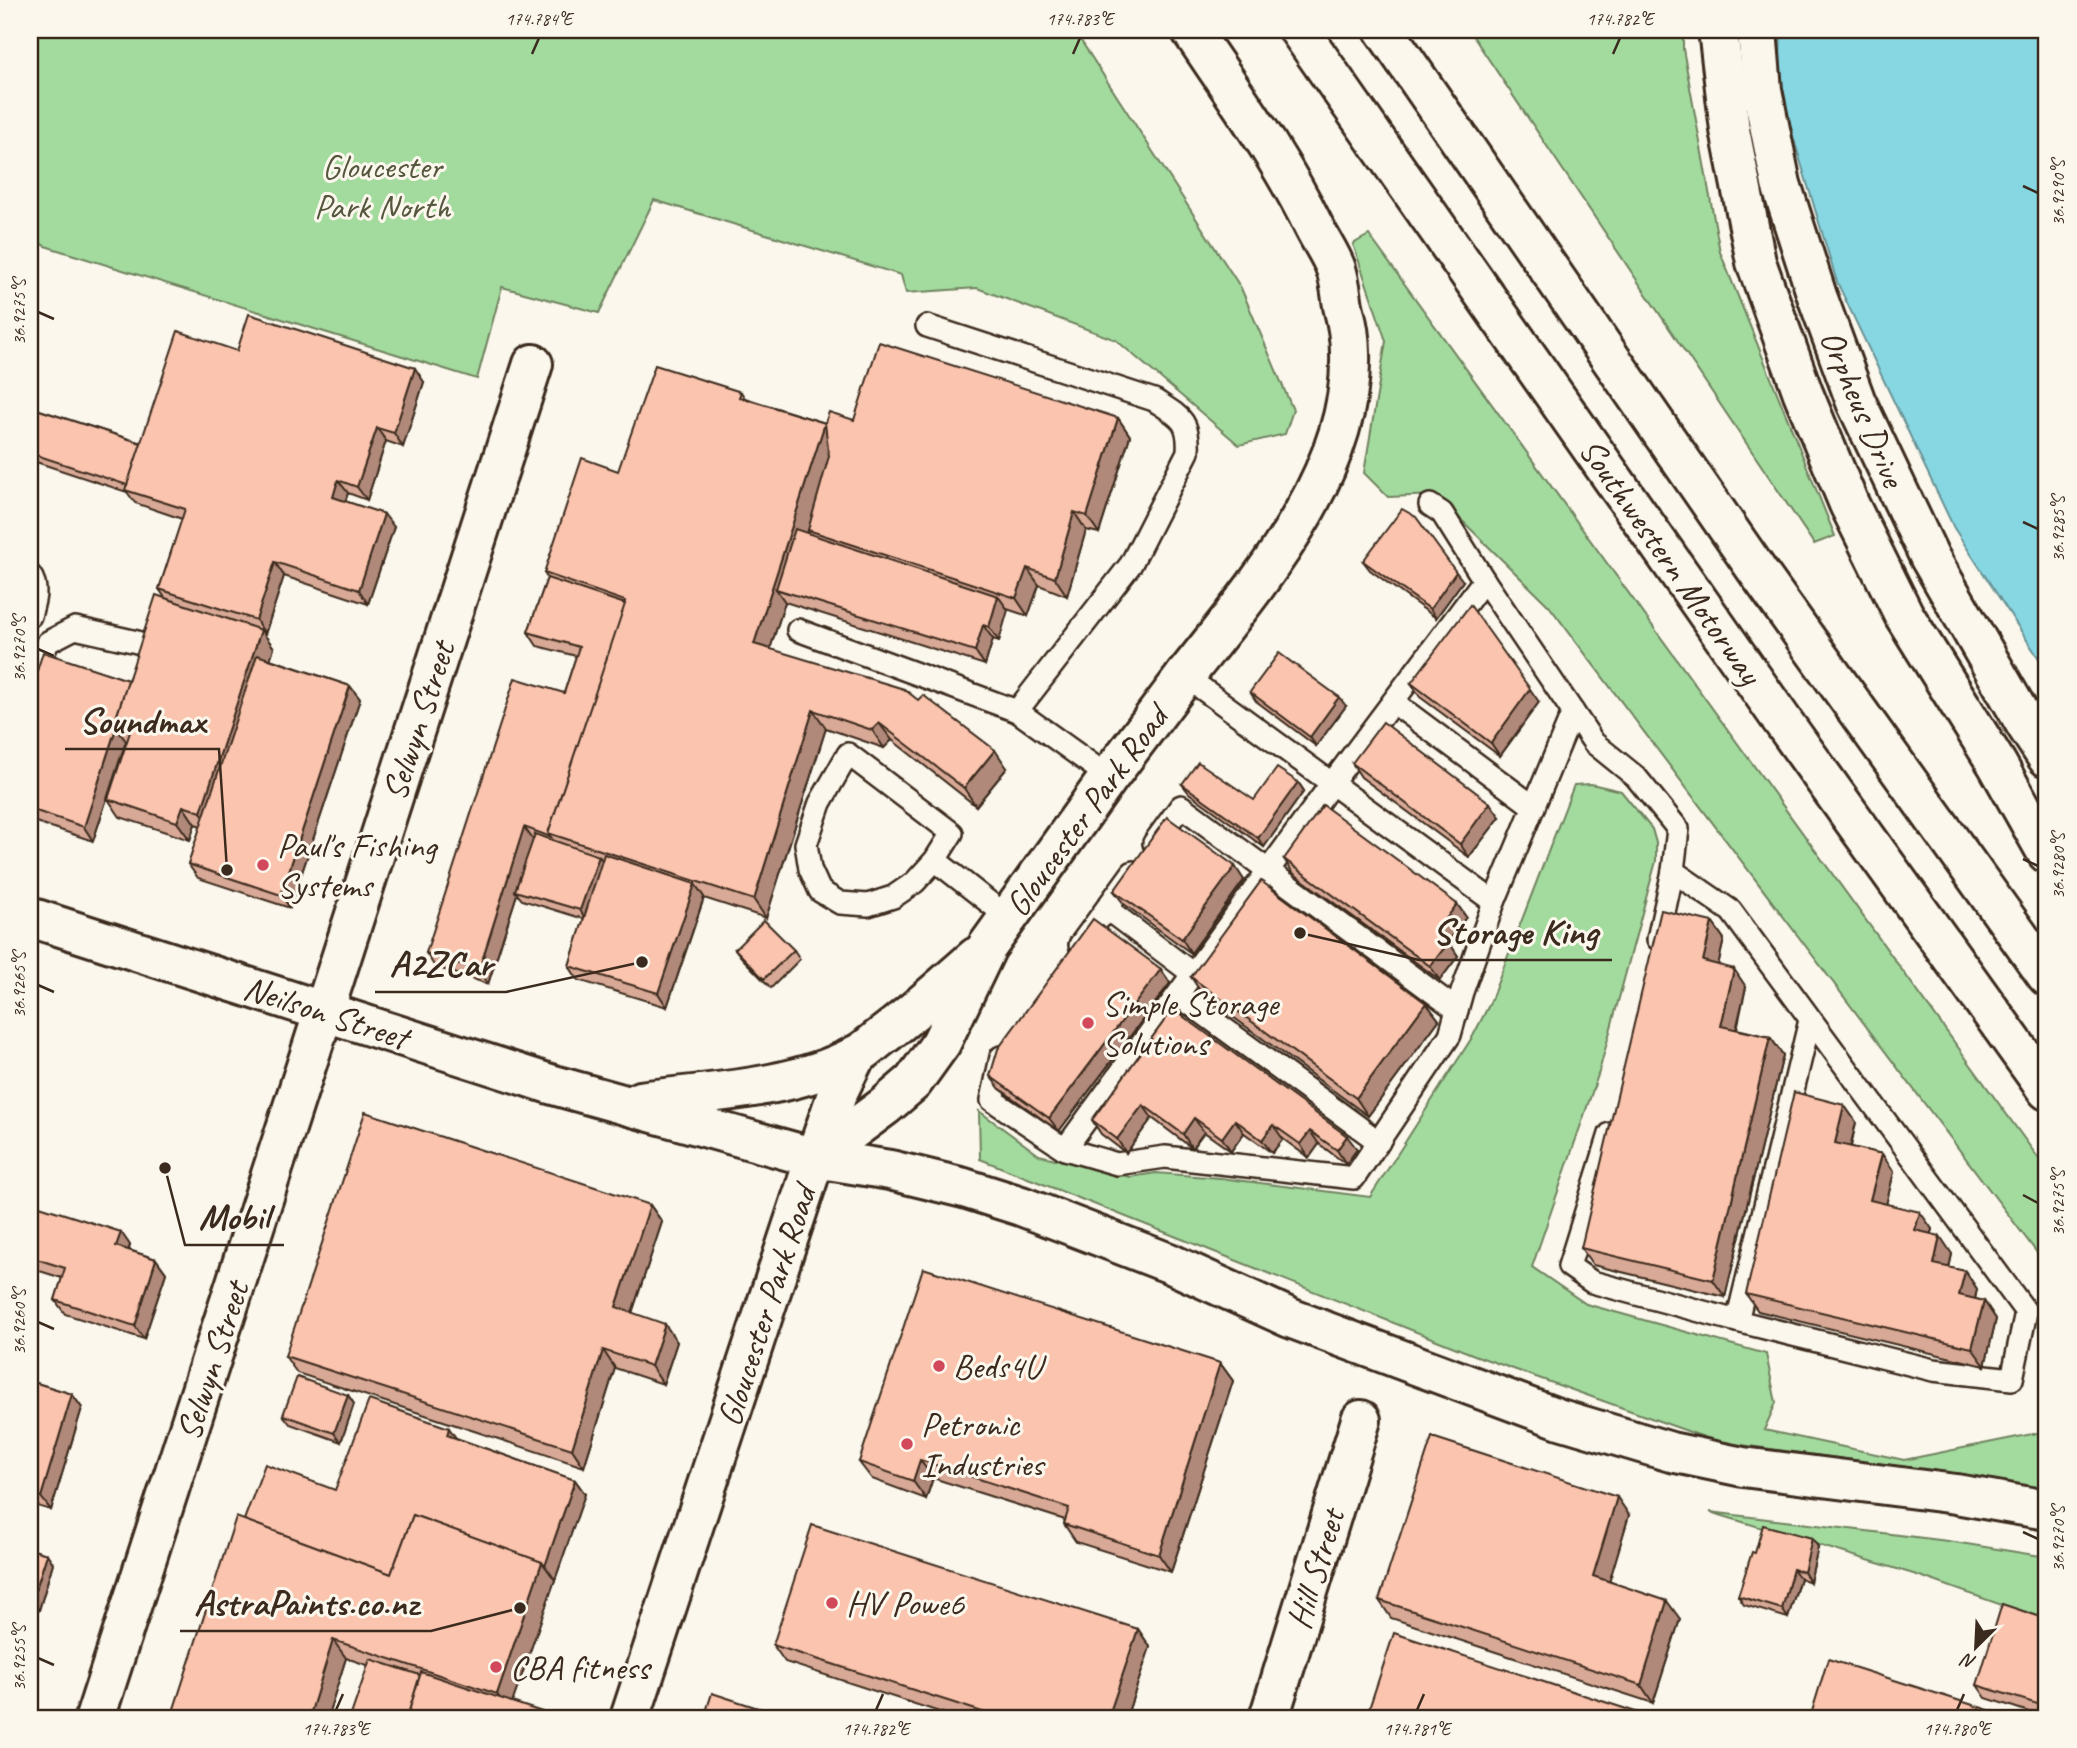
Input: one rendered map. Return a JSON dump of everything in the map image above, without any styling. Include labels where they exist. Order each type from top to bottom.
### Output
[{"type":"main road","name":"Gloucester Park Road","points":[[630,1718],[815,1158],[913,1082],[941,1043],[998,932],[1109,777],[1242,604],[1308,506],[1339,432],[1348,391],[1350,353],[1336,270],[1302,201],[1251,117],[1191,30]]},
{"type":"main road","name":"Southwestern Motorway","points":[[1299,30],[1781,719],[2047,1090]]},
{"type":"main road","name":"Southwestern Motorway","points":[[1384,30],[1758,572],[2047,976]]},
{"type":"main road","points":[[1718,30],[1730,130],[1756,262],[1803,393],[1849,505],[1904,615],[1997,764],[2047,853]]},
{"type":"main road","name":"Orpheus Drive","points":[[1757,30],[1762,90],[1781,184],[1817,296],[1856,402],[1930,558],[2047,757]]},
{"type":"main road","name":"Selwyn Street","points":[[96,1718],[533,364]]},
{"type":"main road","name":"Neilson Street","points":[[30,917],[550,1084],[815,1158],[890,1170],[964,1188],[1021,1206],[1169,1263],[1290,1318],[1560,1419],[1671,1452],[1743,1467],[1956,1494],[2047,1510]]},
{"type":"main road","name":"Gloucester Park Road","points":[[856,1055],[897,1025],[998,932]]},
{"type":"main road","points":[[815,1158],[837,1094],[856,1055]]},
{"type":"main road","name":"Neilson Street","points":[[624,1103],[792,1078],[856,1055]]},
{"type":"main road","name":"Hill Street","points":[[1269,1718],[1361,1420]]},
{"type":"lane","points":[[927,326],[1154,400],[1178,415],[1189,433],[1188,453],[1131,564],[1017,711]]},
{"type":"lane","points":[[1430,505],[1442,513],[1594,743],[1636,776],[1678,829],[1673,871],[1653,962]]},
{"type":"lane","points":[[30,575],[35,581],[30,616]]},
{"type":"lane","points":[[1065,1149],[1484,580]]},
{"type":"lane","points":[[30,686],[48,642],[75,628],[137,642]]},
{"type":"lane","points":[[799,630],[1017,711],[1109,777]]},
{"type":"lane","points":[[1185,676],[1494,902]]},
{"type":"lane","points":[[1393,702],[1534,807]]},
{"type":"lane","points":[[1009,1044],[1001,1055],[992,1100],[1065,1149],[1116,1164],[1165,1157],[1354,1178],[1450,1035],[1494,902],[1573,712]]},
{"type":"lane","points":[[848,754],[952,833],[935,860],[915,882],[893,897],[868,905],[840,902],[820,891],[810,869],[806,844],[820,803],[848,754]]},
{"type":"lane","points":[[1066,965],[1181,806],[1457,1010]]},
{"type":"lane","points":[[935,860],[998,932]]},
{"type":"lane","points":[[1616,1116],[1569,1266],[1591,1282],[1933,1370],[2012,1379],[2026,1312],[1731,911],[1673,871]]},
{"type":"lane","points":[[1107,909],[1193,974]]},
{"type":"lane","points":[[1178,995],[1379,1142]]},
{"type":"lane","points":[[1737,1321],[1810,1020]]},
{"type":"green space","name":"Gloucester Park North","points":[[30,30],[1074,30],[1241,288],[1293,410],[1285,434],[1239,445],[1116,340],[977,288],[906,293],[901,275],[654,200],[599,313],[502,287],[477,379],[45,246],[30,238]]},
{"type":"green space","points":[[1469,30],[1683,30],[1683,49],[1720,252],[1835,536],[1814,544]]},
{"type":"green space","points":[[1369,235],[2047,1170],[2047,1266],[1549,606],[1436,495],[1388,497],[1364,473],[1386,341],[1353,244]]},
{"type":"green space","points":[[1591,784],[1621,791],[1652,829],[1656,843],[1656,861],[1599,1072],[1532,1267],[1586,1304],[1766,1354],[1776,1403],[1764,1430],[1904,1460],[2047,1431],[2047,1491],[1973,1476],[1718,1442],[1477,1356],[980,1159],[979,1111],[1039,1155],[1130,1177],[1156,1173],[1220,1178],[1370,1197],[1473,1036],[1489,1005],[1574,785]]},
{"type":"green space","points":[[1710,1512],[1948,1541],[2047,1557],[2047,1621],[1920,1576]]},
{"type":"water","points":[[1781,30],[2047,30],[2047,671],[1954,528],[1837,282],[1779,90]]},
{"type":"building","points":[[249,314],[415,368],[394,433],[377,428],[357,487],[338,480],[333,497],[384,514],[359,590],[275,562],[256,620],[159,589],[185,509],[125,490],[178,331],[237,351]]},
{"type":"building","points":[[879,342],[1118,418],[1087,516],[1074,512],[1055,578],[1027,568],[1016,598],[808,530],[829,456],[825,423],[829,412],[854,420]]},
{"type":"building","points":[[655,365],[741,392],[739,397],[825,423],[754,644],[904,689],[918,700],[923,695],[995,750],[964,788],[879,723],[872,730],[813,710],[754,900],[548,833],[625,601],[544,573],[582,458],[618,471]]},
{"type":"building","points":[[30,407],[141,443],[127,485],[30,453]]},
{"type":"building","points":[[1402,509],[1416,517],[1456,572],[1430,609],[1363,561]]},
{"type":"building","points":[[795,529],[998,596],[989,627],[983,625],[975,651],[776,589]]},
{"type":"building","points":[[547,578],[625,604],[548,833],[551,837],[524,827],[479,970],[426,953],[515,678],[564,693],[579,647],[528,632]]},
{"type":"building","points":[[156,595],[261,630],[201,812],[183,806],[177,822],[108,799],[131,729],[114,724]]},
{"type":"building","points":[[1470,605],[1530,689],[1491,743],[1411,683]]},
{"type":"building","points":[[43,652],[128,680],[114,724],[116,728],[84,827],[30,809],[30,693]]},
{"type":"building","points":[[1279,653],[1339,697],[1310,737],[1250,692]]},
{"type":"building","points":[[257,655],[350,686],[281,895],[188,864]]},
{"type":"building","points":[[1383,722],[1490,803],[1460,844],[1352,763]]},
{"type":"building","points":[[1198,762],[1254,800],[1277,768],[1298,782],[1258,838],[1182,784]]},
{"type":"building","points":[[1323,805],[1457,904],[1436,932],[1449,942],[1430,966],[1284,859]]},
{"type":"building","points":[[1167,817],[1235,866],[1182,939],[1114,891]]},
{"type":"building","points":[[535,834],[599,856],[580,910],[515,891]]},
{"type":"building","points":[[604,854],[695,884],[658,993],[569,966]]},
{"type":"building","points":[[1261,881],[1426,1003],[1356,1098],[1191,977]]},
{"type":"building","points":[[1661,910],[1712,922],[1703,961],[1734,969],[1721,1026],[1770,1037],[1713,1280],[1581,1248]]},
{"type":"building","name":"Simple Storage Solutions","points":[[1093,919],[1161,969],[1049,1118],[990,1076],[998,1049]]},
{"type":"building","points":[[764,920],[794,950],[764,979],[735,949]]},
{"type":"building","points":[[1173,1009],[1347,1136],[1337,1150],[1310,1131],[1300,1144],[1273,1125],[1262,1140],[1235,1120],[1222,1138],[1194,1118],[1183,1134],[1143,1105],[1117,1139],[1092,1120]]},
{"type":"building","points":[[1794,1092],[1844,1105],[1835,1143],[1882,1154],[1870,1200],[1920,1212],[1915,1230],[1940,1236],[1934,1264],[1965,1271],[1959,1295],[1984,1301],[1972,1348],[1746,1294]]},
{"type":"building","points":[[365,1112],[650,1205],[616,1307],[665,1324],[651,1366],[603,1350],[572,1449],[285,1356]]},
{"type":"building","points":[[30,1203],[121,1232],[116,1246],[156,1259],[135,1326],[55,1300],[65,1268],[30,1257]]},
{"type":"building","points":[[923,1268],[1220,1363],[1159,1555],[1064,1524],[1069,1508],[920,1460],[913,1481],[859,1462]]},
{"type":"building","points":[[297,1377],[348,1395],[334,1433],[283,1415]]},
{"type":"building","points":[[30,1381],[72,1394],[41,1497],[30,1493]]},
{"type":"building","points":[[369,1400],[449,1428],[447,1435],[575,1480],[545,1566],[542,1562],[413,1515],[391,1574],[244,1520],[265,1464],[335,1490]]},
{"type":"building","points":[[1432,1437],[1617,1497],[1593,1576],[1667,1601],[1641,1685],[1379,1600]]},
{"type":"building","points":[[413,1515],[542,1562],[497,1694],[333,1640],[309,1718],[171,1718],[236,1517],[391,1574]]},
{"type":"building","points":[[812,1525],[1138,1629],[1108,1718],[1001,1718],[773,1645]]},
{"type":"building","points":[[1763,1525],[1812,1538],[1804,1572],[1793,1569],[1782,1609],[1738,1596]]},
{"type":"building","points":[[30,1549],[47,1554],[32,1601],[30,1600]]},
{"type":"building","points":[[2002,1604],[2047,1619],[2047,1707],[1977,1685]]},
{"type":"building","points":[[1394,1633],[1654,1718],[1366,1718]]},
{"type":"building","points":[[370,1659],[420,1675],[407,1718],[350,1718]]},
{"type":"building","points":[[1828,1659],[2014,1718],[1810,1718]]},
{"type":"building","points":[[421,1672],[542,1712],[540,1718],[407,1718]]},
{"type":"building","points":[[712,1693],[761,1709],[758,1718],[704,1718]]},
{"type":"building","points":[[1695,1713],[1710,1718],[1694,1718]]},
{"type":"place","name":"Paul's Fishing Systems","points":[[263,865]]},
{"type":"place","name":"Soundmax","points":[[227,870]]},
{"type":"place","name":"Storage King","points":[[1300,933]]},
{"type":"place","name":"A2ZCar","points":[[642,962]]},
{"type":"place","name":"Simple Storage Solutions","points":[[1088,1023]]},
{"type":"place","name":"Mobil","points":[[165,1168]]},
{"type":"place","name":"Beds4U","points":[[939,1366]]},
{"type":"place","name":"Petronic Industries","points":[[907,1444]]},
{"type":"place","name":"HV Powe6","points":[[832,1603]]},
{"type":"place","name":"AstraPaints.co.nz","points":[[520,1608]]},
{"type":"place","name":"CBA fitness","points":[[496,1667]]}]
